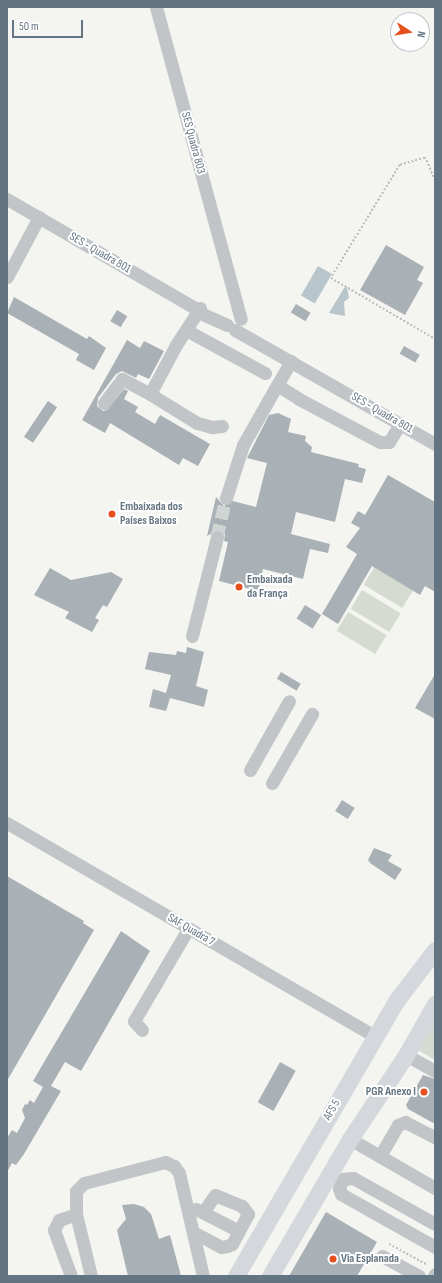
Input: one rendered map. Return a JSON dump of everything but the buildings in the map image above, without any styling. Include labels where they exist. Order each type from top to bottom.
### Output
[{"type":"main road","name":"AFS 5","points":[[236,1276],[375,1036],[412,977],[435,950]]},
{"type":"main road","points":[[412,977],[421,969],[435,970]]},
{"type":"main road","points":[[270,1276],[350,1139],[406,1055],[435,1004]]},
{"type":"street","name":"SES Quadra 803","points":[[156,7],[229,280],[234,322]]},
{"type":"street","name":"SES - Quadra 801","points":[[7,199],[197,309],[234,322],[266,347],[435,444]]},
{"type":"street","points":[[7,277],[39,217]]},
{"type":"street","points":[[150,394],[197,309]]},
{"type":"street","points":[[186,330],[265,373]]},
{"type":"street","points":[[226,498],[243,445],[291,361]]},
{"type":"street","points":[[104,403],[122,379],[198,423],[212,427],[222,426]]},
{"type":"street","points":[[277,385],[380,442],[389,442],[400,424]]},
{"type":"street","points":[[192,636],[217,537]]},
{"type":"street","points":[[250,770],[289,701]]},
{"type":"street","points":[[272,783],[312,714]]},
{"type":"street","name":"SAF Quadra 7","points":[[7,823],[375,1036]]},
{"type":"street","points":[[142,1030],[134,1021],[188,929]]},
{"type":"street","points":[[406,1055],[435,1071]]},
{"type":"street","points":[[380,1156],[398,1125],[406,1122],[435,1137]]},
{"type":"street","points":[[350,1139],[435,1188]]},
{"type":"street","points":[[91,1276],[76,1214],[76,1191],[84,1183],[165,1162],[174,1166],[179,1173],[204,1276]]},
{"type":"street","points":[[434,1222],[353,1178],[343,1179],[339,1188],[341,1194],[435,1246]]},
{"type":"street","points":[[193,1232],[221,1247],[232,1244],[248,1214],[242,1206],[214,1196],[203,1212]]},
{"type":"street","points":[[186,1204],[239,1231]]},
{"type":"street","points":[[71,1276],[54,1230],[59,1220],[76,1214]]},
{"type":"street","points":[[382,1256],[419,1276]]},
{"type":"path","points":[[435,181],[425,158],[400,165],[331,278],[435,339]]},
{"type":"path","points":[[389,1244],[435,1269]]},
{"type":"shaded area","points":[[318,266],[332,274],[315,303],[301,295]]},
{"type":"shaded area","points":[[347,287],[349,298],[344,302],[345,316],[329,313],[344,288]]},
{"type":"shaded area","points":[[375,566],[414,589],[402,608],[364,585]]},
{"type":"shaded area","points":[[362,590],[401,613],[389,632],[351,609]]},
{"type":"shaded area","points":[[348,612],[387,635],[375,654],[337,631]]},
{"type":"shaded area","points":[[435,1021],[435,1060],[418,1050]]},
{"type":"tunnel","points":[[217,537],[226,498]]},
{"type":"place","name":"Embaixada dos Países Baixos","points":[[112,514]]},
{"type":"place","name":"Embaixada da França","points":[[239,587]]},
{"type":"place","name":"PGR Anexo I","points":[[424,1092]]},
{"type":"place","name":"Via Esplanada","points":[[333,1259]]}]
